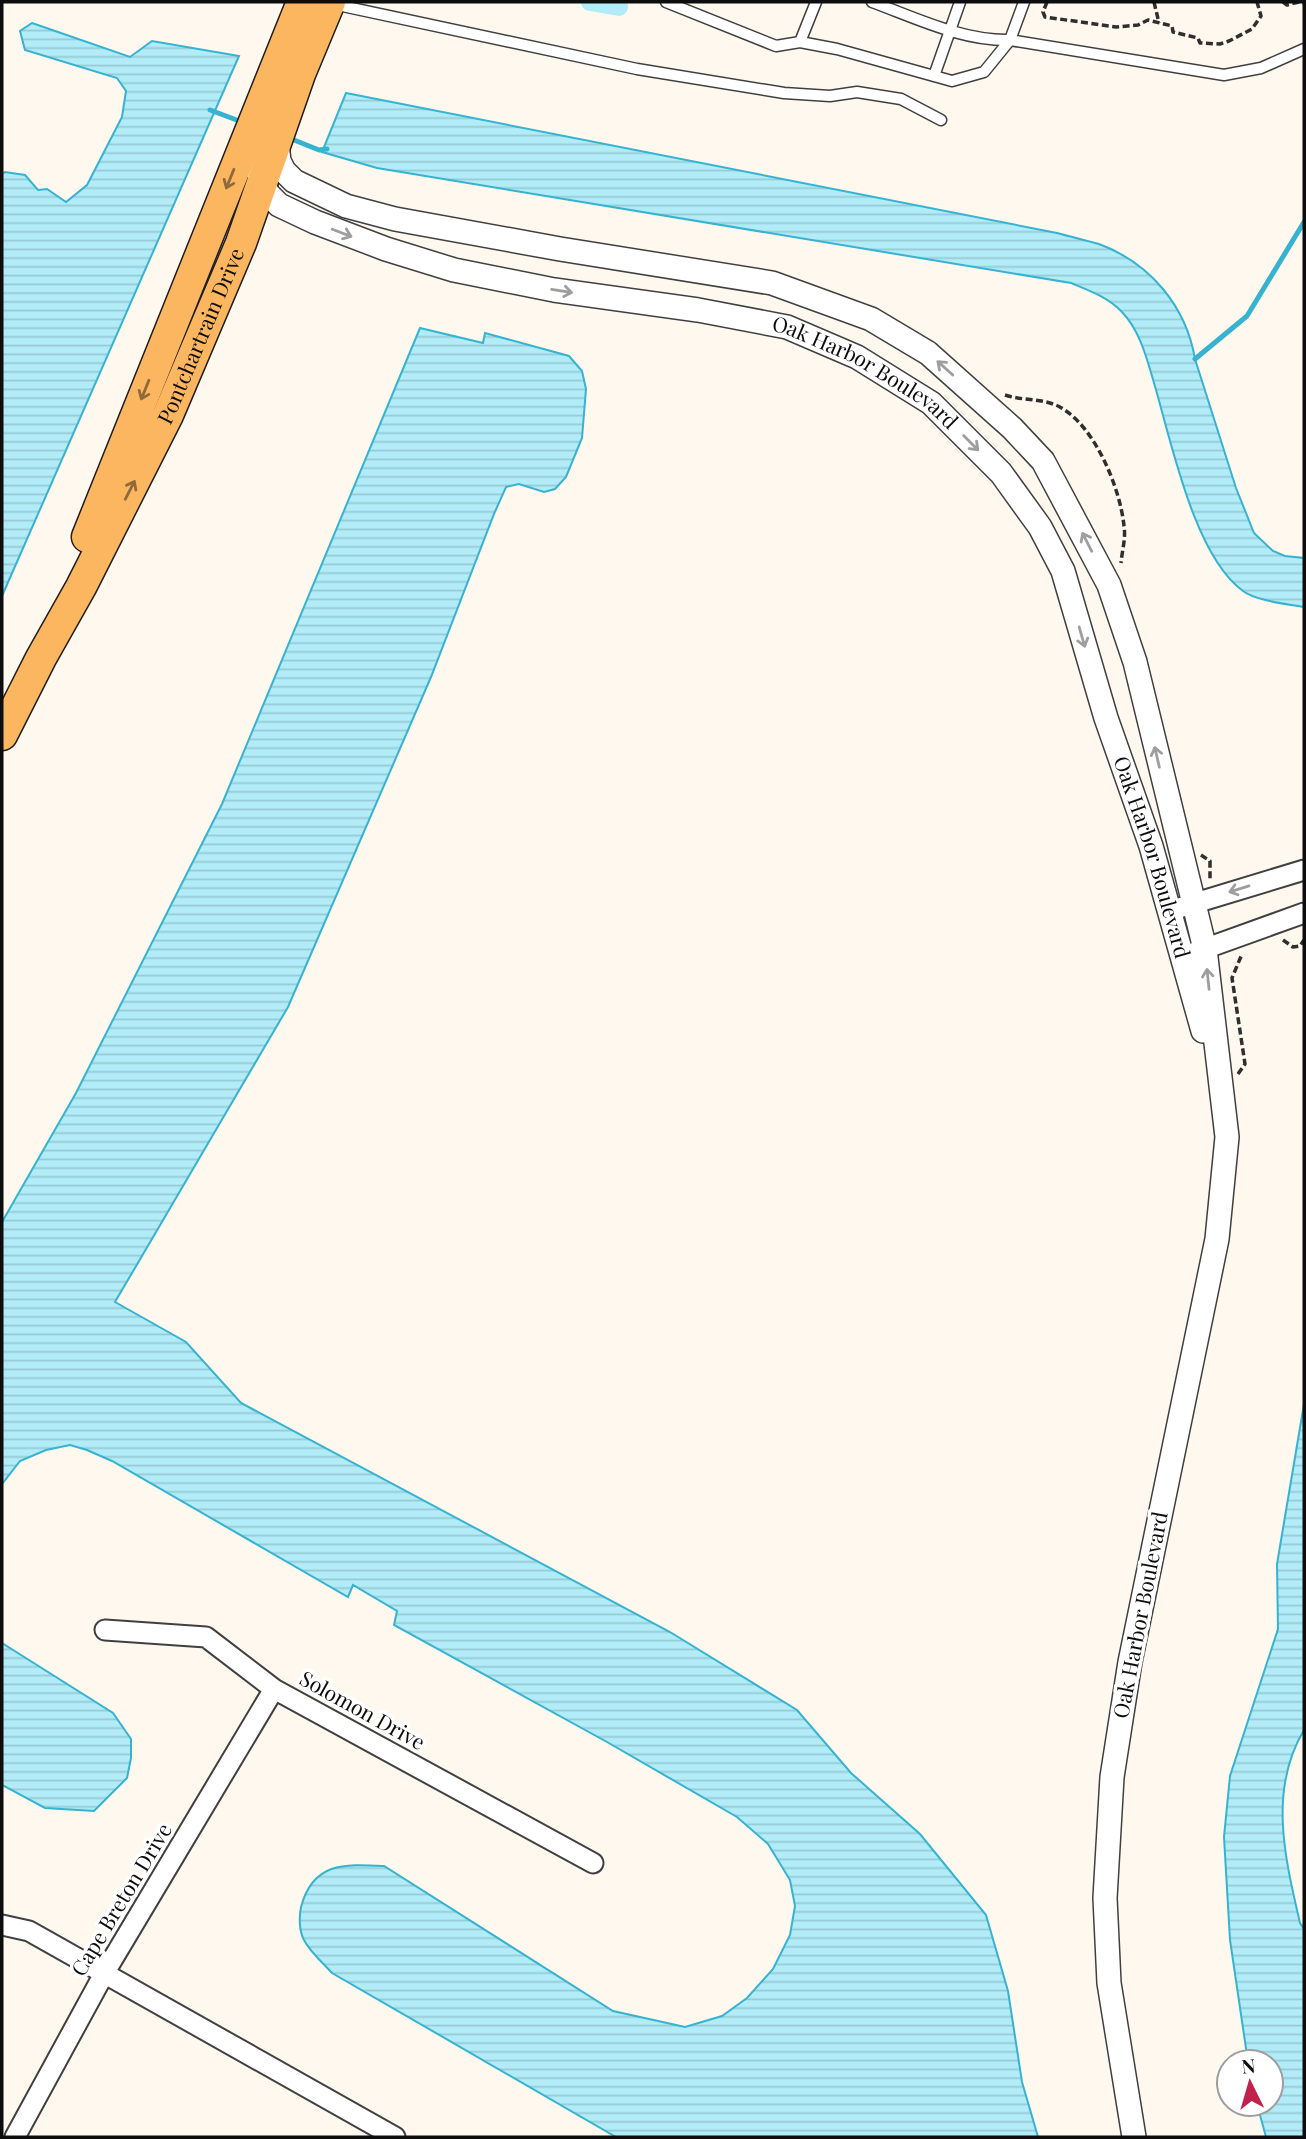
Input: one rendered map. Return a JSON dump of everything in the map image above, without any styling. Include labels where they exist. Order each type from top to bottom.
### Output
[{"type":"main road","name":"Pontchartrain Drive","points":[[2,735],[168,415],[241,243],[277,144],[300,74],[317,2]]},
{"type":"main road","name":"Pontchartrain Drive","points":[[41,658],[153,369],[317,2]]},
{"type":"street","points":[[261,182],[256,167],[256,151],[317,2]]},
{"type":"street","name":"Oak Harbor Boulevard","points":[[277,144],[279,161],[284,172],[294,181],[346,206],[395,219],[560,249],[772,283],[871,319],[928,353],[1012,428],[1044,461],[1109,585],[1135,662],[1205,949],[1227,1137],[1217,1240],[1130,1662],[1112,1777],[1105,1898],[1109,1983],[1133,2137]]},
{"type":"street","name":"Oak Harbor Boulevard","points":[[261,182],[279,205],[315,222],[386,249],[466,273],[787,327],[857,357],[931,402],[1001,473],[1040,527],[1063,571],[1106,718],[1151,846],[1222,1095]]},
{"type":"street","points":[[241,243],[264,217],[276,215],[315,222]]},
{"type":"street","points":[[386,249],[395,219]]},
{"type":"street","points":[[1169,911],[1304,870]]},
{"type":"street","points":[[1182,956],[1304,913]]},
{"type":"street","name":"Solomon Drive","points":[[105,1630],[206,1637],[274,1689],[593,1863]]},
{"type":"street","name":"Cape Breton Drive","points":[[15,2137],[105,1972],[274,1689]]},
{"type":"street","points":[[2,1925],[29,1931],[395,2137]]},
{"type":"lane","points":[[317,2],[637,69],[784,93],[830,96],[857,92],[901,99],[941,120]]},
{"type":"lane","points":[[666,2],[776,46],[800,42],[837,49],[952,80],[984,72],[1010,40],[1024,2]]},
{"type":"lane","points":[[800,42],[816,2]]},
{"type":"lane","points":[[872,2],[988,41],[1010,40],[1224,75],[1261,68],[1304,49]]},
{"type":"lane","points":[[934,76],[960,2]]},
{"type":"path","points":[[1046,2],[1043,12],[1045,17],[1116,27],[1138,25],[1148,20],[1172,26],[1173,32],[1198,38],[1200,43],[1220,44],[1252,29],[1261,16],[1257,2]]},
{"type":"path","points":[[1154,2],[1159,23]]},
{"type":"path","points":[[1283,2],[1287,5],[1304,3]]},
{"type":"path","points":[[996,391],[1011,397],[1038,399],[1056,405],[1073,415],[1091,435],[1107,468],[1123,514],[1125,529],[1120,572]]},
{"type":"path","points":[[1196,853],[1210,861],[1210,880]]},
{"type":"path","points":[[1277,937],[1293,947],[1300,946],[1304,940]]},
{"type":"path","points":[[1222,1095],[1245,1064],[1232,978],[1244,951]]},
{"type":"water","points":[[32,23],[130,57],[152,41],[239,56],[2,596],[2,174],[5,172],[25,175],[38,190],[47,189],[66,202],[87,185],[122,117],[126,91],[117,78],[25,50],[20,31]]},
{"type":"water","points":[[346,93],[1057,233],[1099,244],[1117,252],[1149,275],[1163,289],[1183,321],[1236,488],[1254,533],[1273,551],[1285,556],[1304,558],[1304,607],[1272,602],[1243,591],[1226,574],[1211,552],[1186,495],[1142,345],[1121,311],[1098,295],[1071,283],[377,168],[322,152]]},
{"type":"water","points":[[420,328],[483,343],[485,333],[569,356],[582,371],[586,389],[582,438],[566,477],[555,489],[544,492],[519,484],[506,487],[431,677],[288,1007],[115,1302],[186,1342],[241,1403],[670,1632],[797,1710],[851,1773],[920,1834],[986,1915],[1008,1991],[1022,2082],[1038,2137],[616,2137],[332,1973],[304,1940],[300,1928],[300,1911],[313,1881],[332,1869],[343,1866],[384,1866],[613,2011],[685,2027],[722,2016],[747,1998],[773,1969],[790,1935],[795,1906],[790,1880],[768,1844],[737,1817],[394,1625],[397,1611],[353,1585],[348,1597],[112,1461],[70,1445],[46,1450],[20,1461],[2,1484],[2,1222],[76,1093],[222,804]]},
{"type":"water","points":[[1304,1404],[1304,1730],[1286,1776],[1283,1825],[1289,1874],[1300,1923],[1304,1929],[1304,2137],[1266,2137],[1261,2118],[1285,2118],[1285,2048],[1246,2048],[1230,1940],[1224,1837],[1230,1776],[1278,1629],[1277,1564]]},
{"type":"water","points":[[2,1643],[113,1713],[131,1739],[127,1778],[94,1811],[45,1808],[2,1785]]},
{"type":"waterway","points":[[590,2],[619,7]]},
{"type":"waterway","points":[[210,110],[242,122]]},
{"type":"waterway","points":[[294,140],[319,150],[327,149]]},
{"type":"waterway","points":[[1195,359],[1247,316],[1304,222]]}]
